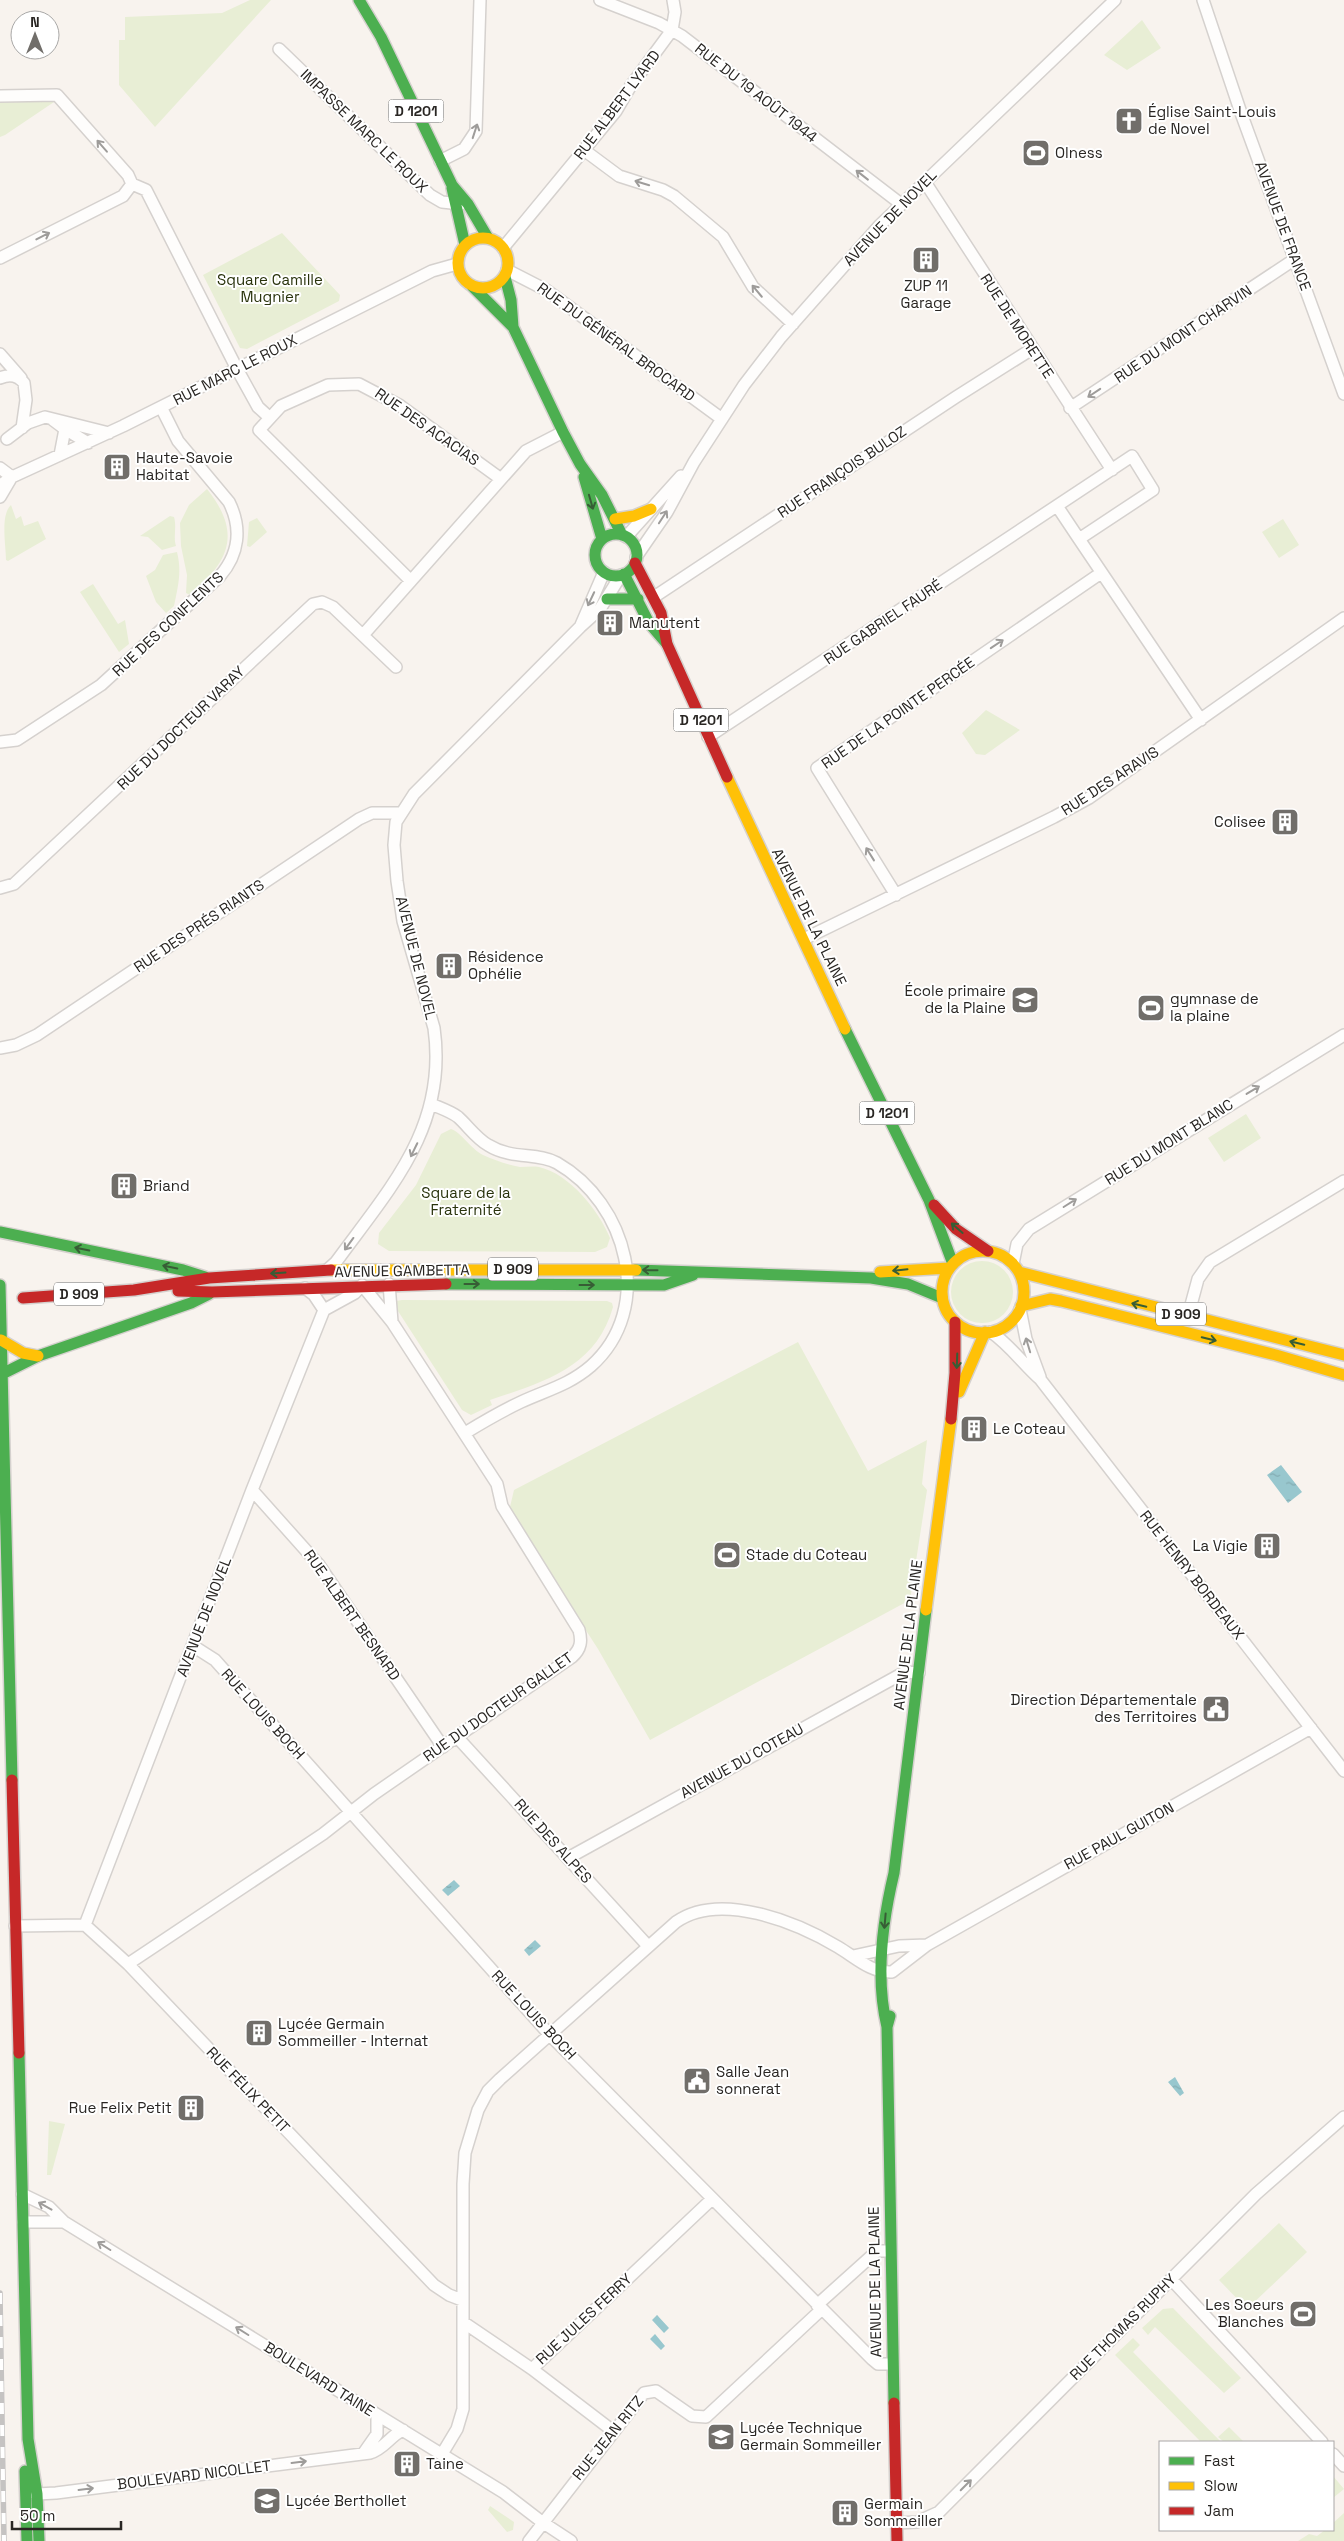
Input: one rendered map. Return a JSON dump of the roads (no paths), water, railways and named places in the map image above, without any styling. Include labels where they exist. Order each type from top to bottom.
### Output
[{"type":"main road","points":[[358,0],[381,37]]},
{"type":"main road","points":[[370,0],[381,37]]},
{"type":"main road","name":"D 1201","points":[[381,37],[452,185],[465,245]]},
{"type":"main road","points":[[452,185],[468,204],[488,238],[503,248],[508,258],[506,273],[513,327]]},
{"type":"main road","points":[[488,238],[480,238],[465,245],[458,257],[457,264],[461,277],[513,327],[580,464],[602,494],[624,536],[634,545],[636,560],[622,574],[604,572],[600,568],[595,556],[598,544],[602,539],[612,534],[624,536]]},
{"type":"main road","points":[[472,286],[479,288],[493,286],[506,273]]},
{"type":"main road","points":[[580,464],[602,539]]},
{"type":"main road","points":[[615,519],[634,516],[651,509]]},
{"type":"main road","name":"AVENUE DE LA PLAINE","points":[[636,560],[661,613],[667,644],[708,737],[929,1200],[951,1266]]},
{"type":"main road","name":"AVENUE DE LA PLAINE","points":[[622,574],[638,599],[649,623],[667,644]]},
{"type":"main road","points":[[607,599],[638,599]]},
{"type":"main road","name":"AVENUE DE LA PLAINE","points":[[929,1200],[956,1230],[988,1251]]},
{"type":"main road","points":[[0,1232],[183,1270],[209,1278]]},
{"type":"main road","points":[[988,1251],[1006,1258],[1016,1268],[1023,1286],[1020,1307],[1011,1321],[988,1332],[966,1329],[955,1322],[945,1308],[942,1298],[943,1279],[951,1266],[973,1252],[988,1251]]},
{"type":"main road","name":"AVENUE GAMBETTA","points":[[849,1276],[951,1266]]},
{"type":"main road","name":"D 909","points":[[1016,1268],[1188,1316],[1344,1355]]},
{"type":"main road","name":"AVENUE GAMBETTA","points":[[23,1298],[134,1290],[209,1278],[327,1270],[626,1269],[698,1274],[849,1276],[910,1283],[942,1298]]},
{"type":"main road","name":"AVENUE GAMBETTA","points":[[134,1290],[212,1292],[389,1284],[664,1285],[698,1274]]},
{"type":"main road","points":[[0,1285],[28,2439],[25,2490],[26,2541]]},
{"type":"main road","points":[[2,1374],[38,1356],[191,1303],[212,1292]]},
{"type":"main road","name":"D 909","points":[[1020,1307],[1050,1299],[1061,1300],[1276,1355],[1344,1375]]},
{"type":"main road","name":"AVENUE DE LA PLAINE","points":[[895,2540],[887,2027],[892,2010],[887,1973],[888,1947],[898,1896],[894,1873],[939,1507],[955,1401],[957,1355],[955,1322]]},
{"type":"main road","name":"AVENUE DE LA PLAINE","points":[[955,1401],[988,1332]]},
{"type":"main road","points":[[2,1340],[23,1353],[38,1356]]},
{"type":"main road","points":[[28,2439],[37,2494],[39,2541]]},
{"type":"street","points":[[440,161],[464,149],[476,131],[480,0]]},
{"type":"street","name":"RUE DU 19 AOÛT 1944","points":[[600,0],[672,30],[901,204]]},
{"type":"street","points":[[672,30],[675,12],[673,0]]},
{"type":"street","name":"AVENUE DE NOVEL","points":[[636,560],[667,512],[694,462],[722,419],[753,373],[793,324],[901,204],[1115,0]]},
{"type":"street","name":"AVENUE DE FRANCE","points":[[1203,0],[1344,394]]},
{"type":"street","name":"RUE ALBERT LYARD","points":[[503,248],[616,111],[630,87],[672,30]]},
{"type":"street","name":"IMPASSE MARC LE ROUX","points":[[279,48],[430,195],[442,202],[468,204]]},
{"type":"street","points":[[0,96],[57,95],[128,175],[132,184],[148,192],[237,369],[258,407],[270,418],[259,430],[411,581]]},
{"type":"street","points":[[584,150],[619,176],[663,190],[681,202],[723,237],[757,291],[793,324]]},
{"type":"street","name":"RUE DE MORETTE","points":[[925,182],[1112,470]]},
{"type":"street","points":[[0,258],[123,196],[132,184]]},
{"type":"street","name":"RUE DU MONT CHARVIN","points":[[1070,408],[1295,259]]},
{"type":"street","name":"RUE MARC LE ROUX","points":[[0,485],[12,477],[109,433],[432,271],[457,264]]},
{"type":"street","name":"RUE DU GÉNÉRAL BROCARD","points":[[506,273],[546,290],[722,419]]},
{"type":"street","name":"RUE FRANÇOIS BULOZ","points":[[654,597],[956,396],[1032,349]]},
{"type":"street","points":[[0,354],[24,383],[26,400],[22,428]]},
{"type":"street","points":[[0,378],[8,375],[20,378]]},
{"type":"street","name":"RUE DES ACACIAS","points":[[270,418],[281,406],[328,385],[359,384],[399,404],[501,479]]},
{"type":"street","name":"RUE DES CONFLENTS","points":[[0,742],[17,740],[101,685],[220,576],[231,561],[238,537],[234,512],[229,502],[178,441],[161,407]]},
{"type":"street","points":[[7,439],[40,418],[50,418],[109,433]]},
{"type":"street","points":[[50,418],[88,443]]},
{"type":"street","points":[[60,455],[65,429]]},
{"type":"street","points":[[363,636],[530,447],[563,432]]},
{"type":"street","points":[[1080,539],[1153,490],[1132,456],[1057,506],[1201,720]]},
{"type":"street","name":"AVENUE DE NOVEL","points":[[624,536],[694,462]]},
{"type":"street","points":[[0,468],[12,477]]},
{"type":"street","points":[[0,478],[12,477]]},
{"type":"street","points":[[0,497],[12,477]]},
{"type":"street","name":"RUE GABRIEL FAURÉ","points":[[708,737],[1057,506]]},
{"type":"street","name":"AVENUE DE NOVEL","points":[[580,627],[604,572]]},
{"type":"street","name":"RUE DE LA POINTE PERCÉE","points":[[896,895],[817,768],[1101,573]]},
{"type":"street","name":"AVENUE DE NOVEL","points":[[327,1270],[336,1262],[408,1163],[422,1133],[431,1104],[436,1078],[436,1042],[427,1000],[407,935],[399,900],[394,845],[396,822],[400,813],[414,794],[600,609],[622,574]]},
{"type":"street","name":"RUE DU DOCTEUR VARAY","points":[[0,888],[14,884],[35,865],[309,606],[317,603],[328,604],[396,667]]},
{"type":"street","name":"RUE DES ARAVIS","points":[[804,939],[1074,807],[1201,720],[1344,618]]},
{"type":"street","name":"RUE DES PRÉS RIANTS","points":[[0,1048],[10,1047],[37,1035],[359,819],[372,814],[400,813]]},
{"type":"street","name":"RUE DU MONT BLANC","points":[[1016,1268],[1017,1244],[1029,1229],[1344,1035]]},
{"type":"street","points":[[431,1104],[455,1115],[477,1137],[494,1148],[516,1156],[550,1160],[582,1182],[602,1203],[615,1226],[625,1256],[627,1285],[622,1318],[606,1349],[590,1366],[554,1390],[522,1401],[465,1433]]},
{"type":"street","points":[[1188,1316],[1198,1279],[1210,1262],[1344,1181]]},
{"type":"street","name":"RUE DU DOCTEUR GALLET","points":[[389,1284],[392,1322]]},
{"type":"street","points":[[305,1288],[314,1296],[324,1310],[355,1293],[362,1285]]},
{"type":"street","name":"RUE DU DOCTEUR GALLET","points":[[128,1964],[323,1834],[350,1812],[572,1657],[581,1643],[579,1630],[502,1506],[497,1484],[392,1322],[362,1285]]},
{"type":"street","name":"RUE HENRY BORDEAUX","points":[[1020,1307],[1026,1340],[1040,1379]]},
{"type":"street","name":"AVENUE DE NOVEL","points":[[85,1925],[252,1490],[324,1310]]},
{"type":"street","name":"RUE HENRY BORDEAUX","points":[[988,1332],[1007,1343],[1020,1361],[1040,1379],[1344,1771]]},
{"type":"street","name":"RUE ALBERT BESNARD","points":[[252,1490],[319,1565],[442,1747]]},
{"type":"street","name":"RUE LOUIS BOCH","points":[[193,1646],[215,1660],[549,2034],[872,2359],[878,2364],[892,2364]]},
{"type":"street","name":"AVENUE DU COTEAU","points":[[568,1858],[905,1672],[919,1673]]},
{"type":"street","name":"RUE PAUL GUITON","points":[[887,1973],[926,1944],[1311,1728]]},
{"type":"street","name":"RUE DES ALPES","points":[[457,1737],[648,1946]]},
{"type":"street","points":[[442,2454],[457,2429],[463,2409],[463,2174],[470,2130],[483,2100],[494,2084],[648,1946],[691,1912],[719,1908],[756,1914],[822,1938],[887,1973]]},
{"type":"street","points":[[15,1926],[85,1925]]},
{"type":"street","name":"RUE FÉLIX PETIT","points":[[85,1925],[128,1964],[434,2285],[449,2295],[462,2300]]},
{"type":"street","name":"RUE PAUL GUITON","points":[[853,1956],[888,1947],[926,1944]]},
{"type":"street","name":"RUE THOMAS RUPHY","points":[[896,2523],[917,2522],[939,2512],[1102,2346],[1256,2194],[1344,2116]]},
{"type":"street","name":"BOULEVARD TAINE","points":[[22,2194],[49,2207],[64,2222],[503,2492],[542,2522],[572,2541]]},
{"type":"street","name":"RUE JULES FERRY","points":[[613,2431],[532,2369],[712,2199]]},
{"type":"street","points":[[23,2222],[64,2222]]},
{"type":"street","name":"RUE JEAN RITZ","points":[[542,2522],[644,2393],[649,2390],[656,2391],[692,2416],[706,2417],[877,2251],[890,2251]]},
{"type":"street","points":[[1172,2279],[1321,2441]]},
{"type":"street","points":[[463,2322],[532,2369]]},
{"type":"street","points":[[362,2454],[376,2434],[377,2415]]},
{"type":"street","name":"BOULEVARD NICOLLET","points":[[25,2490],[37,2494],[362,2454],[376,2451],[392,2436],[403,2430]]},
{"type":"street","points":[[1334,2455],[1344,2466]]},
{"type":"street","points":[[529,2541],[542,2522]]},
{"type":"water","points":[[1281,1465],[1302,1492],[1288,1503],[1267,1475]]},
{"type":"water","points":[[454,1880],[460,1886],[448,1896],[442,1890]]},
{"type":"water","points":[[535,1940],[541,1946],[529,1956],[524,1950]]},
{"type":"water","points":[[1175,2077],[1184,2093],[1180,2096],[1168,2082]]},
{"type":"water","points":[[657,2315],[669,2328],[664,2333],[652,2320]]},
{"type":"water","points":[[655,2334],[665,2346],[661,2350],[650,2339]]},
{"type":"railway","points":[[0,2293],[4,2541]]},
{"type":"place","name":"Église Saint-Louis de Novel","points":[[1129,121]]},
{"type":"place","name":"Olness","points":[[1036,153]]},
{"type":"place","name":"ZUP 11 Garage","points":[[926,260]]},
{"type":"place","name":"Haute-Savoie Habitat","points":[[117,467]]},
{"type":"place","name":"Manutent","points":[[610,623]]},
{"type":"place","name":"Colisee","points":[[1285,822]]},
{"type":"place","name":"Résidence Ophélie","points":[[449,966]]},
{"type":"place","name":"École primaire de la Plaine","points":[[1025,1000]]},
{"type":"place","name":"gymnase de la plaine","points":[[1151,1008]]},
{"type":"place","name":"Briand","points":[[124,1186]]},
{"type":"place","name":"Le Coteau","points":[[974,1429]]},
{"type":"place","name":"La Vigie","points":[[1267,1546]]},
{"type":"place","name":"Stade du Coteau","points":[[727,1555]]},
{"type":"place","name":"Direction Départementale des Territoires","points":[[1216,1709]]},
{"type":"place","name":"Lycée Germain Sommeiller - Internat","points":[[259,2033]]},
{"type":"place","name":"Salle Jean sonnerat","points":[[697,2081]]},
{"type":"place","name":"Rue Felix Petit","points":[[191,2108]]},
{"type":"place","name":"Les Soeurs Blanches","points":[[1303,2314]]},
{"type":"place","name":"Lycée Technique Germain Sommeiller","points":[[721,2437]]},
{"type":"place","name":"Taine","points":[[407,2464]]},
{"type":"place","name":"Lycée Berthollet","points":[[267,2501]]},
{"type":"place","name":"Germain Sommeiller","points":[[845,2513]]},
{"type":"park label","name":"Square Camille Mugnier","points":[[270,288]]},
{"type":"park label","name":"Square de la Fraternité","points":[[466,1202]]}]
